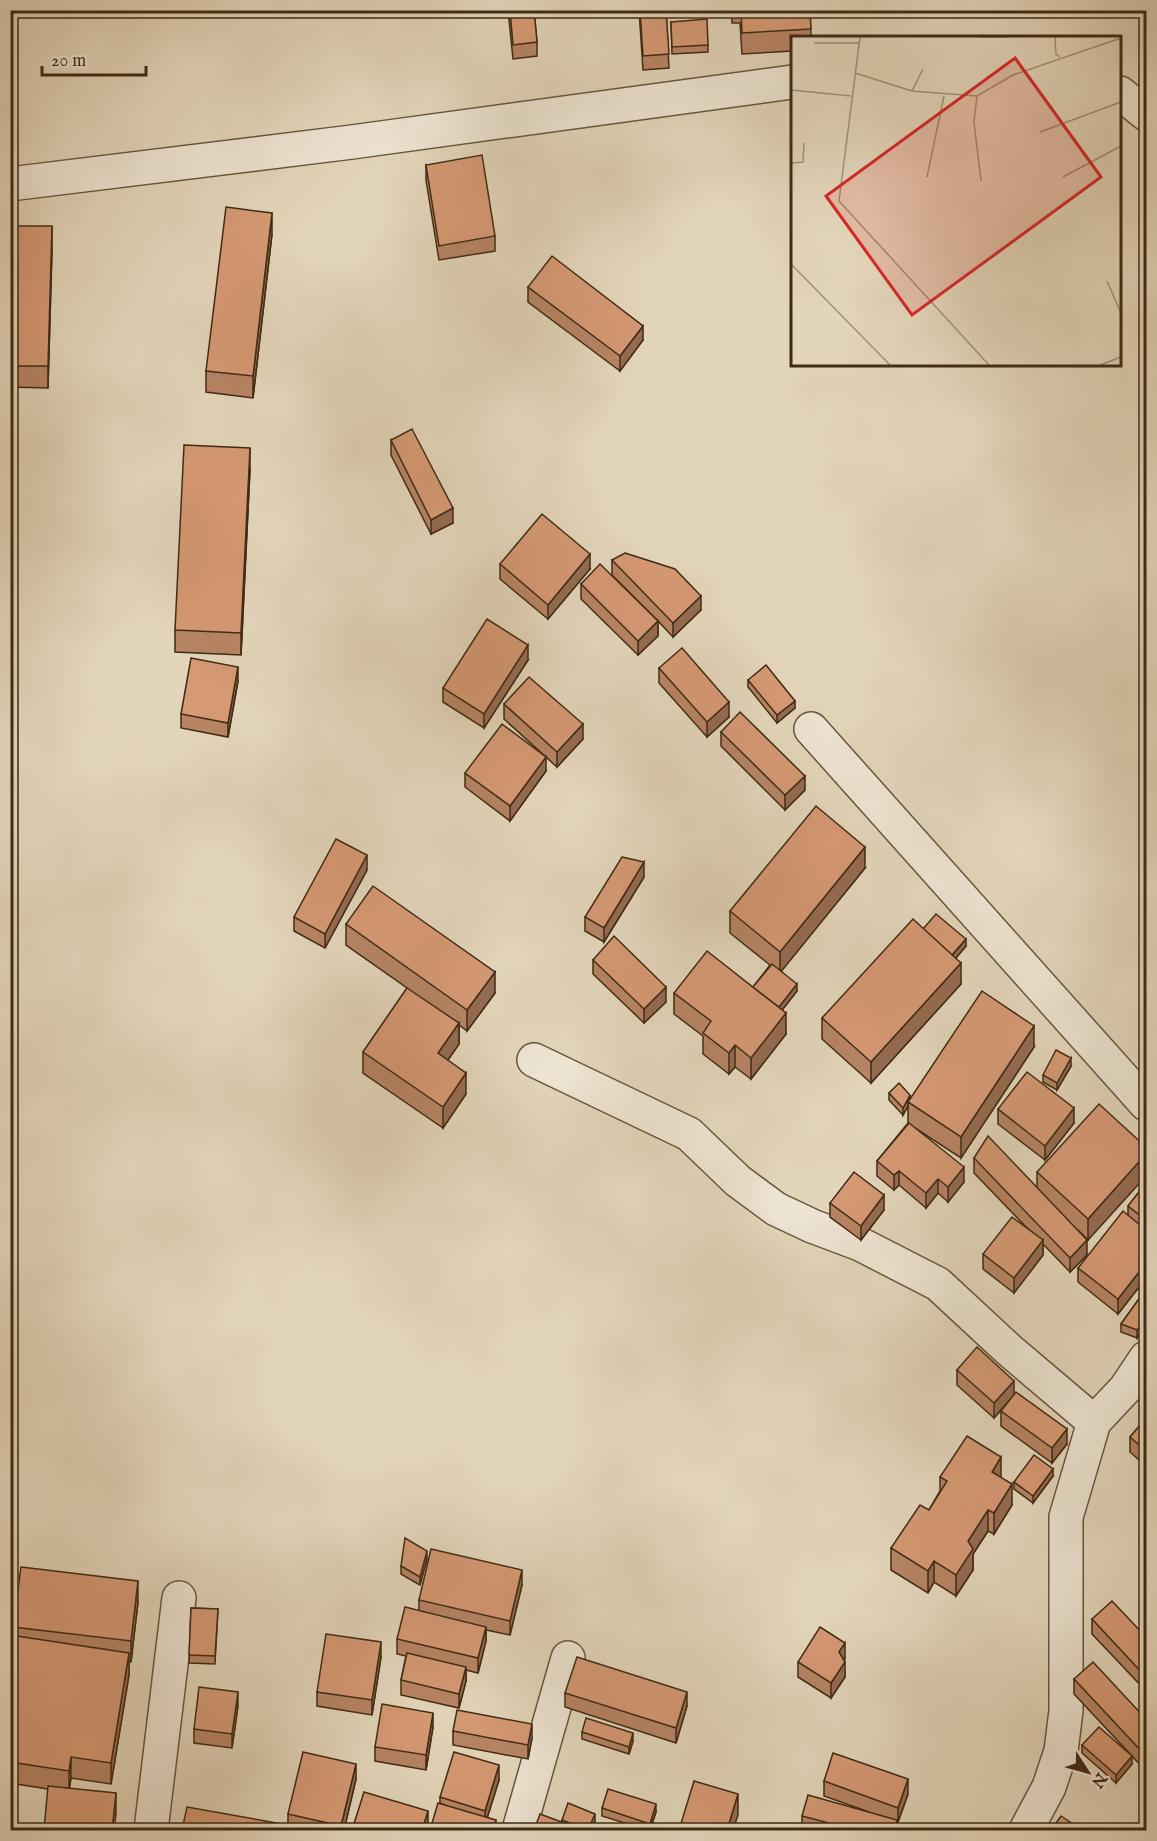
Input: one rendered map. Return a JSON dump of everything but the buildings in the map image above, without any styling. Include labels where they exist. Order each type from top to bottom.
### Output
[{"type":"street","points":[[10,184],[352,142],[791,82]]},
{"type":"street","points":[[1121,95],[1146,114]]},
{"type":"street","points":[[811,729],[1146,1104]]},
{"type":"street","points":[[534,1059],[689,1134],[738,1181],[776,1209],[812,1226],[860,1244],[938,1284],[1008,1349],[1094,1422]]},
{"type":"street","points":[[1026,1830],[1049,1788],[1061,1751],[1066,1700],[1066,1517],[1094,1422],[1126,1388],[1146,1358]]},
{"type":"street","points":[[152,1830],[179,1598]]},
{"type":"street","points":[[519,1830],[568,1658]]}]
